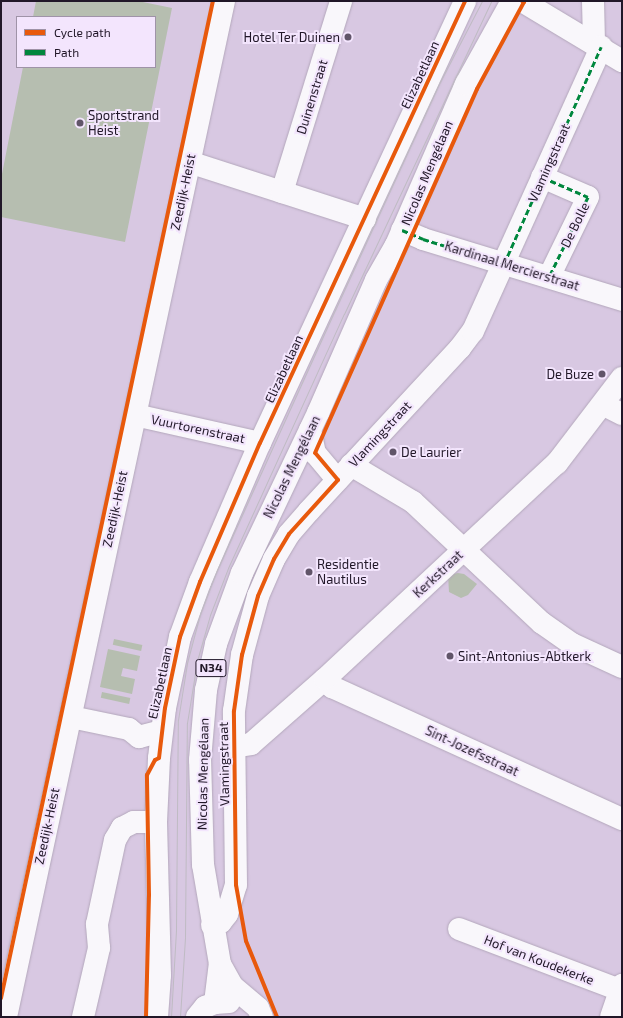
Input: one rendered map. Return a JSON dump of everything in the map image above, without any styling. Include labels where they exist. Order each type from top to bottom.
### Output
[{"type":"street","name":"Zeedijk-Heist","points":[[6,1017],[224,1]]},
{"type":"street","name":"Duinenstraat","points":[[282,192],[341,1]]},
{"type":"street","name":"Elizabetlaan","points":[[157,1017],[160,968],[156,822],[161,731],[171,674],[190,610],[260,443],[465,1]]},
{"type":"street","name":"Nicolas Mengélaan","points":[[260,1013],[232,986],[220,964],[212,925],[203,865],[200,760],[206,690],[216,644],[242,573],[310,430],[376,280],[402,230],[466,84],[512,1]]},
{"type":"street","points":[[522,1],[622,61]]},
{"type":"street","points":[[593,1],[597,45]]},
{"type":"street","name":"Vlamingstraat","points":[[212,925],[221,922],[227,914],[237,872],[233,747],[234,711],[242,655],[258,596],[274,559],[289,534],[460,348],[473,331],[542,177],[597,45]]},
{"type":"street","points":[[189,162],[365,219]]},
{"type":"street","name":"De Bolle","points":[[542,177],[588,197],[549,277]]},
{"type":"street","name":"Kardinaal Mercierstraat","points":[[402,230],[504,264],[622,300]]},
{"type":"street","name":"Kerkstraat","points":[[233,747],[251,744],[325,679],[613,410],[622,378]]},
{"type":"street","name":"Vuurtorenstraat","points":[[135,415],[260,443]]},
{"type":"street","points":[[310,430],[314,453],[345,472],[413,502],[542,623],[572,644],[622,667]]},
{"type":"street","name":"Sint-Jozefsstraat","points":[[325,679],[332,687],[622,819]]},
{"type":"street","points":[[71,717],[129,729],[139,737],[161,731]]},
{"type":"street","points":[[83,1017],[99,948],[97,924],[115,840],[122,828],[134,822],[156,822]]},
{"type":"street","name":"Hof van Koudekerke","points":[[459,929],[621,988]]},
{"type":"street","name":"Nicolas Mengélaan","points":[[215,1003],[220,964]]},
{"type":"street","points":[[611,1017],[621,988]]},
{"type":"street","name":"N34","points":[[215,1003],[227,1001],[260,1013]]},
{"type":"street","points":[[197,1017],[205,1007],[215,1003]]},
{"type":"green space","name":"Sportstrand Heist","points":[[36,1],[138,1],[172,8],[125,242],[1,217],[1,179],[23,68],[156,68],[156,16],[33,16]]},
{"type":"green space","points":[[458,573],[464,574],[477,584],[468,595],[461,598],[449,592],[448,575]]},
{"type":"green space","points":[[114,639],[142,645],[141,651],[113,645]]},
{"type":"green space","points":[[108,649],[140,656],[137,671],[123,668],[121,676],[135,679],[132,694],[100,687]]},
{"type":"green space","points":[[102,692],[130,698],[129,704],[101,698]]},
{"type":"tram line","points":[[171,1017],[176,930],[178,720],[187,663],[200,614],[217,570],[335,310],[440,82],[482,1]]},
{"type":"tram line","points":[[180,1017],[185,937],[187,723],[197,661],[210,615],[228,568],[344,314],[491,1]]},
{"type":"marked path","points":[[402,230],[423,239],[504,264],[601,47]]},
{"type":"marked path","points":[[542,177],[588,197],[549,277]]},
{"type":"cycle path","points":[[1,998],[213,1]]},
{"type":"cycle path","points":[[146,1017],[149,895],[147,775],[155,760],[159,758],[165,708],[180,637],[200,582],[260,443],[465,1]]},
{"type":"cycle path","points":[[277,1017],[246,941],[236,885],[234,711],[242,655],[258,596],[274,559],[289,534],[338,480],[315,453],[477,89],[524,2],[522,1]]},
{"type":"place","name":"Hotel Ter Duinen","points":[[348,37]]},
{"type":"place","name":"Sportstrand Heist","points":[[80,123]]},
{"type":"place","name":"De Buze","points":[[602,374]]},
{"type":"place","name":"De Laurier","points":[[393,452]]},
{"type":"place","name":"Residentie Nautilus","points":[[309,572]]},
{"type":"place","name":"Sint-Antonius-Abtkerk","points":[[450,656]]}]
